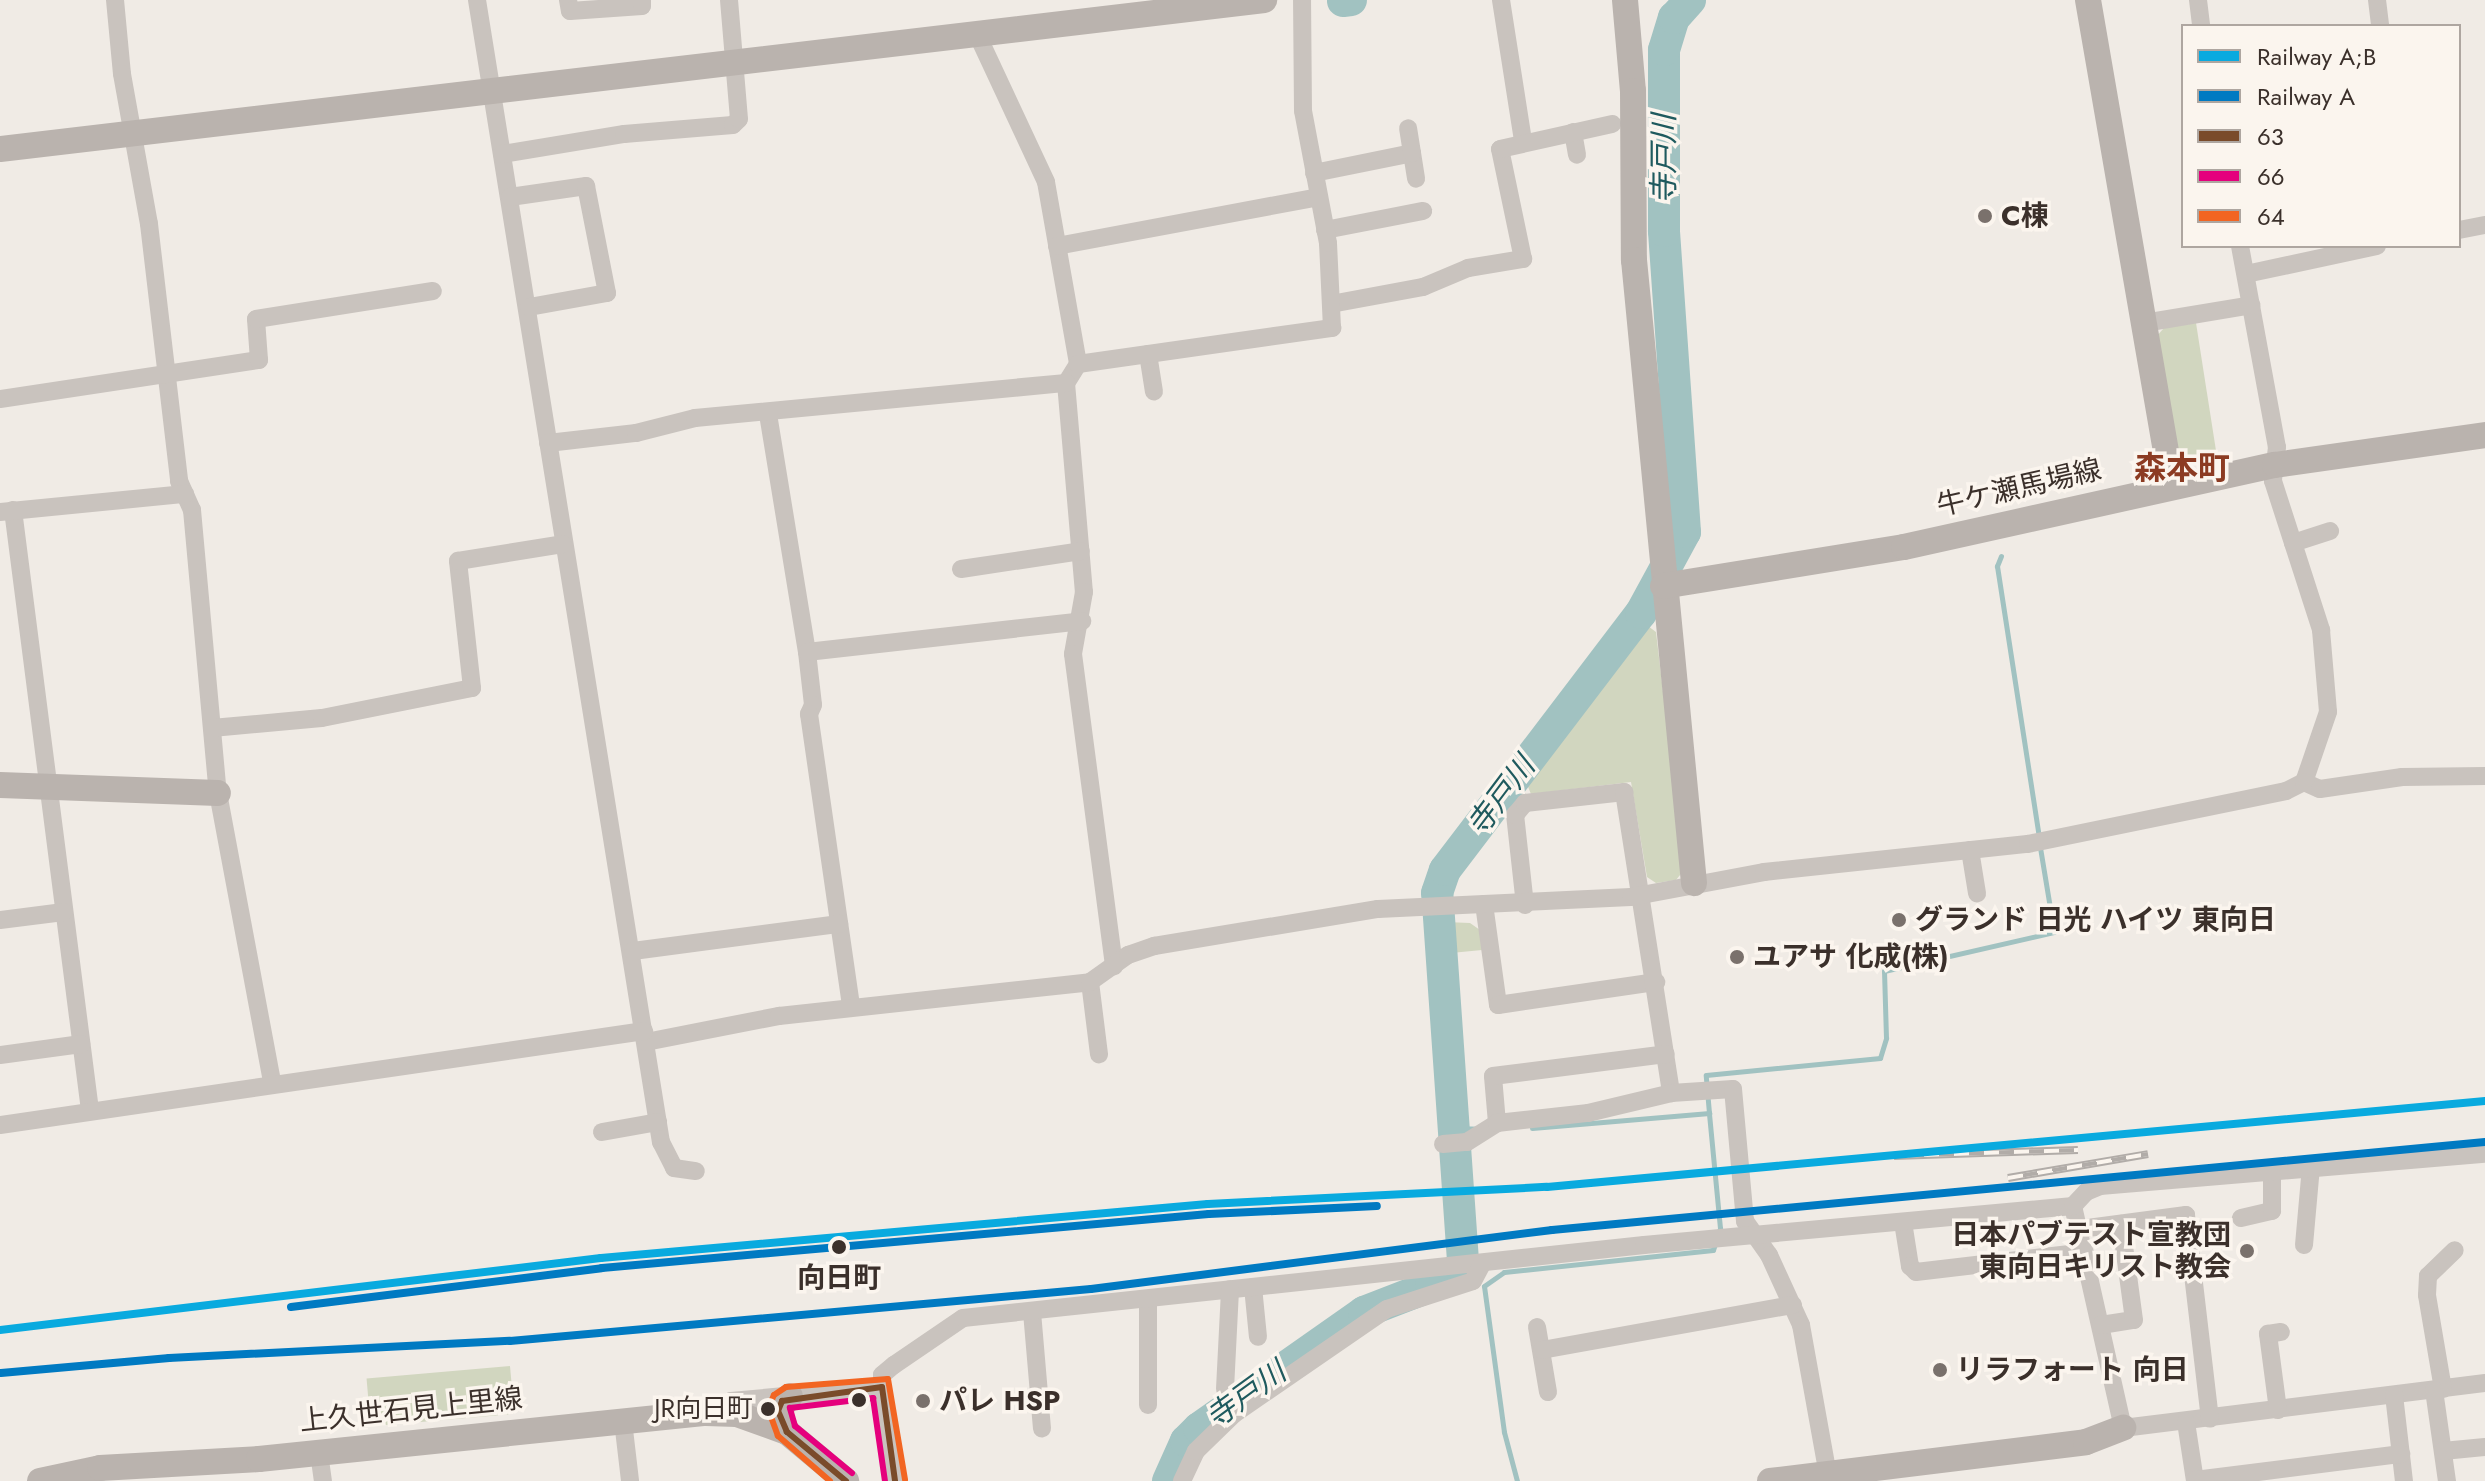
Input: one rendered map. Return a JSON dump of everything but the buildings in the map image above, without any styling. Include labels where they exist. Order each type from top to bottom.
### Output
[{"type":"street","points":[[115,0],[122,74],[137,134],[179,481],[192,510],[218,793],[272,1082]]},
{"type":"street","points":[[477,0],[489,93],[529,307],[563,544],[633,951],[658,1122],[666,1161],[674,1168],[696,1171]]},
{"type":"street","points":[[568,0],[570,11],[642,6],[642,0]]},
{"type":"street","points":[[502,154],[624,134],[733,125],[739,119],[729,0]]},
{"type":"street","points":[[0,149],[1264,0]]},
{"type":"street","points":[[1078,364],[1332,328],[1325,230],[1303,111],[1302,0]]},
{"type":"street","points":[[1501,0],[1523,141]]},
{"type":"street","points":[[1625,0],[1633,91],[1634,260],[1658,535],[1694,883]]},
{"type":"street","points":[[2088,0],[2172,484]]},
{"type":"street","points":[[2198,0],[2201,24]]},
{"type":"street","points":[[2377,0],[2380,24]]},
{"type":"street","points":[[978,36],[1046,182],[1078,364],[1066,383],[1081,551],[1082,621],[1073,654],[1114,966]]},
{"type":"street","points":[[1331,304],[1423,287],[1468,268],[1523,259],[1500,149],[1523,141],[1612,124]]},
{"type":"street","points":[[1408,128],[1416,179]]},
{"type":"street","points":[[1573,132],[1577,155]]},
{"type":"street","points":[[1314,173],[1412,153]]},
{"type":"street","points":[[510,197],[586,186],[607,293],[529,307]]},
{"type":"street","points":[[1057,246],[1318,197]]},
{"type":"street","points":[[1325,230],[1423,211]]},
{"type":"street","points":[[2461,230],[2485,225]]},
{"type":"street","points":[[0,1125],[272,1082],[851,1007],[1090,982],[1154,946],[1435,905],[1525,905],[1644,895],[1694,883],[2036,842],[2286,791],[2304,782],[2328,712],[2321,630],[2273,481],[2277,447],[2240,248]]},
{"type":"street","points":[[2246,274],[2368,248]]},
{"type":"street","points":[[0,399],[259,360],[256,319],[433,291]]},
{"type":"street","points":[[2144,323],[2252,305]]},
{"type":"street","points":[[1148,354],[1154,392]]},
{"type":"street","points":[[548,443],[636,433],[695,418],[768,414],[1066,383]]},
{"type":"street","points":[[768,414],[807,652],[813,705],[809,714],[851,1007]]},
{"type":"street","name":"牛ケ瀬馬場線","points":[[1663,586],[1904,547],[2172,484],[2275,465],[2485,435]]},
{"type":"street","points":[[90,1110],[48,787],[6,511],[185,494]]},
{"type":"street","points":[[2293,543],[2330,531]]},
{"type":"street","points":[[212,728],[322,718],[472,688],[458,561],[563,544]]},
{"type":"street","points":[[961,569],[1081,551]]},
{"type":"street","points":[[807,652],[1082,621]]},
{"type":"street","points":[[2304,782],[2320,789],[2402,777],[2485,776]]},
{"type":"street","points":[[0,785],[218,793]]},
{"type":"street","points":[[1525,905],[1515,815],[1525,803],[1624,792],[1644,895],[1671,1093]]},
{"type":"street","points":[[1970,850],[1977,893]]},
{"type":"street","points":[[1484,904],[1498,1005],[1656,982]]},
{"type":"street","points":[[0,920],[63,912]]},
{"type":"street","points":[[633,951],[839,924]]},
{"type":"street","points":[[1090,982],[1099,1054]]},
{"type":"street","points":[[0,1055],[81,1044]]},
{"type":"street","points":[[1497,1123],[1493,1076],[1666,1054]]},
{"type":"street","points":[[1453,1143],[1497,1123],[1588,1113],[1671,1093],[1733,1089],[1745,1221],[1757,1236],[1793,1305],[1807,1349],[1828,1477]]},
{"type":"street","points":[[602,1132],[658,1122]]},
{"type":"street","points":[[895,1481],[882,1375],[963,1318],[1715,1239],[2073,1206],[2086,1192],[2100,1186],[2485,1154]]},
{"type":"street","points":[[2304,1245],[2311,1167]]},
{"type":"street","points":[[2241,1218],[2272,1211],[2272,1171]]},
{"type":"street","points":[[2073,1206],[2123,1428]]},
{"type":"street","points":[[2080,1229],[2186,1215],[2210,1419]]},
{"type":"street","points":[[1903,1222],[1910,1266],[1916,1272],[2085,1252]]},
{"type":"street","points":[[2101,1325],[2134,1320],[2121,1224]]},
{"type":"street","points":[[2447,1481],[2427,1285],[2428,1276],[2455,1250]]},
{"type":"street","points":[[1182,1481],[1196,1451],[1234,1414],[1387,1309],[1473,1281],[1474,1265]]},
{"type":"street","points":[[1253,1287],[1258,1337]]},
{"type":"street","points":[[1225,1389],[1230,1289]]},
{"type":"street","points":[[1148,1299],[1148,1405]]},
{"type":"street","points":[[1542,1350],[1793,1305]]},
{"type":"street","points":[[1032,1312],[1042,1429]]},
{"type":"street","points":[[1537,1327],[1548,1392]]},
{"type":"street","points":[[2278,1410],[2268,1334],[2281,1332]]},
{"type":"street","points":[[1770,1481],[1828,1477],[2086,1442],[2123,1428],[2485,1383]]},
{"type":"street","points":[[706,1413],[731,1401],[882,1387]]},
{"type":"street","points":[[2394,1395],[2404,1481]]},
{"type":"street","points":[[787,1432],[778,1411],[790,1396]]},
{"type":"street","name":"上久世石見上里線","points":[[40,1481],[100,1468],[319,1453],[706,1413],[737,1414],[787,1432],[846,1481]]},
{"type":"street","points":[[623,1421],[630,1481]]},
{"type":"street","points":[[2186,1422],[2195,1480],[2333,1472],[2401,1454]]},
{"type":"street","points":[[2443,1451],[2485,1447]]},
{"type":"street","points":[[319,1453],[323,1481]]},
{"type":"green space","points":[[2196,323],[2217,457],[2187,463],[2177,455],[2156,337],[2164,328]]},
{"type":"green space","points":[[1644,623],[1656,632],[1684,870],[1676,880],[1656,883],[1647,877],[1631,782],[1531,794],[1526,782]]},
{"type":"green space","points":[[1446,922],[1470,923],[1480,930],[1482,950],[1451,953]]},
{"type":"green space","points":[[510,1366],[514,1414],[371,1426],[367,1379]]},
{"type":"waterway","points":[[1343,1],[1351,0]]},
{"type":"waterway","name":"寺戸川","points":[[1168,1481],[1186,1441],[1199,1428],[1364,1312],[1431,1286],[1458,1270],[1463,1261],[1437,893],[1445,870],[1641,613],[1685,532],[1664,231],[1664,50],[1674,18],[1690,0]]},
{"type":"waterway","points":[[2001,556],[1997,566],[2039,838]]},
{"type":"waterway","points":[[1532,1128],[1709,1113],[1706,1075],[1880,1058],[1886,1038],[1884,971],[2054,932],[2040,847]]},
{"type":"waterway","points":[[1517,1481],[1504,1432],[1484,1286],[1504,1272],[1713,1250],[1720,1228],[1709,1113]]},
{"type":"waterway","points":[[1455,1128],[1478,1129]]},
{"type":"railway","points":[[1894,1156],[2078,1150]]},
{"type":"railway","points":[[2008,1178],[2148,1154]]},
{"type":"rail line","name":"A;B","points":[[0,1330],[601,1258],[1208,1204],[1547,1187],[2485,1101]]},
{"type":"rail line","name":"A","points":[[1,1373],[169,1358],[510,1341],[1091,1289],[1552,1230],[2485,1142]]},
{"type":"rail line","name":"A","points":[[291,1307],[602,1268],[1209,1214],[1377,1206]]},
{"type":"transit line","name":"64","points":[[830,1481],[778,1436],[768,1409],[774,1395],[786,1387],[888,1379],[905,1480]]},
{"type":"transit line","name":"63","points":[[846,1481],[787,1432],[778,1411],[782,1401],[882,1387],[895,1481]]},
{"type":"transit line","name":"66","points":[[852,1473],[795,1426],[790,1408],[873,1398],[885,1481]]},
{"type":"place","name":"C棟","points":[[1985,216]]},
{"type":"place","name":"グランド 日光 ハイツ 東向日","points":[[1899,920]]},
{"type":"place","name":"ユアサ 化成(株)","points":[[1737,957]]},
{"type":"place","name":"向日町","points":[[839,1247]]},
{"type":"place","name":"日本パブテスト宣教団 東向日キリスト教会","points":[[2247,1251]]},
{"type":"place","name":"リラフォート 向日","points":[[1940,1370]]},
{"type":"place","name":"パレ HSP","points":[[923,1401]]},
{"type":"place","name":"JR向日町","points":[[768,1409]]},
{"type":"district","name":"森本町","points":[[2182,468]]}]
